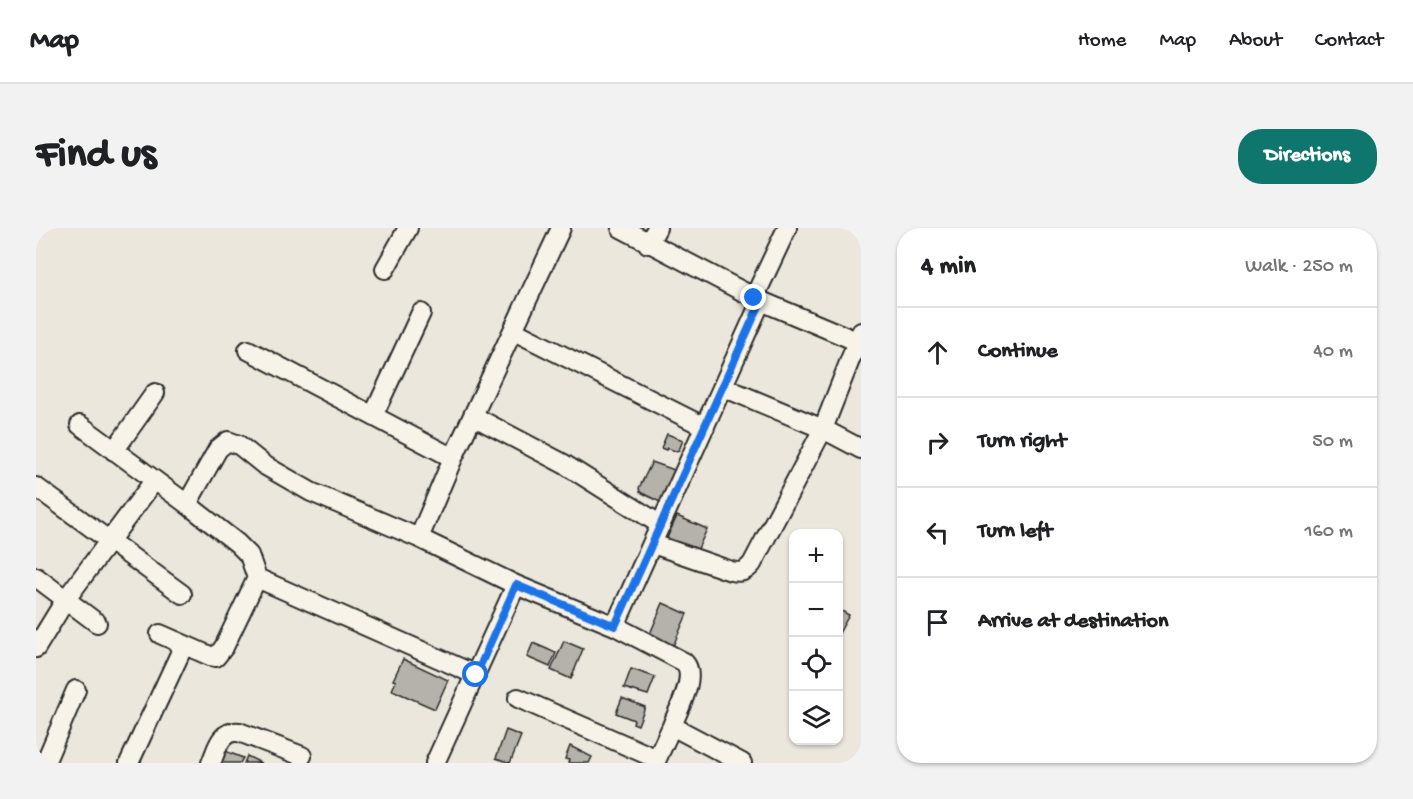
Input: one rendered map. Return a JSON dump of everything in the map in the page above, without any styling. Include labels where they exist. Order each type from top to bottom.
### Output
[{"type":"street","points":[[385,269],[408,228]]},
{"type":"street","points":[[420,538],[453,458],[561,228]]},
{"type":"street","points":[[621,228],[653,236],[758,299],[860,339],[823,429],[747,570],[741,573],[731,571],[653,544]]},
{"type":"street","points":[[615,626],[723,387],[787,228]]},
{"type":"street","points":[[374,416],[421,314]]},
{"type":"street","points":[[514,331],[705,427]]},
{"type":"street","points":[[248,350],[453,458]]},
{"type":"street","points":[[723,387],[823,429],[861,449]]},
{"type":"street","points":[[114,451],[155,393]]},
{"type":"street","points":[[473,416],[564,465],[661,525]]},
{"type":"street","points":[[80,426],[187,504],[249,555],[257,578],[224,647],[216,657],[160,634]]},
{"type":"street","points":[[187,504],[218,449],[228,441],[239,445],[264,465],[311,492],[420,538],[516,585],[615,626],[684,662],[688,667],[690,679],[656,761],[518,698]]},
{"type":"street","points":[[36,648],[66,599],[154,480]]},
{"type":"street","points":[[36,487],[182,594]]},
{"type":"street","points":[[36,577],[97,623]]},
{"type":"street","points":[[257,578],[476,675]]},
{"type":"street","points":[[435,763],[516,585]]},
{"type":"street","points":[[129,763],[184,645]]},
{"type":"street","points":[[45,763],[76,690]]},
{"type":"street","points":[[672,726],[742,763]]},
{"type":"street","points":[[211,763],[223,737],[232,731],[306,761]]},
{"type":"building","points":[[667,434],[683,440],[679,450],[661,448]]},
{"type":"building","points":[[652,462],[677,471],[662,503],[640,492],[639,488]]},
{"type":"building","points":[[677,516],[707,529],[696,553],[666,540]]},
{"type":"building","points":[[663,603],[687,614],[670,653],[647,641]]},
{"type":"building","points":[[843,612],[849,615],[843,626]]},
{"type":"building","points":[[564,641],[583,649],[571,679],[551,670]]},
{"type":"building","points":[[533,643],[556,653],[550,667],[527,657]]},
{"type":"building","points":[[403,659],[448,680],[435,709],[392,690],[396,681],[393,680]]},
{"type":"building","points":[[631,669],[655,677],[648,695],[624,688]]},
{"type":"building","points":[[622,698],[645,707],[638,725],[633,723],[634,720],[616,713]]},
{"type":"building","points":[[506,730],[521,736],[510,763],[496,758]]},
{"type":"building","points":[[570,746],[592,757],[589,763],[568,763],[569,760],[565,759]]},
{"type":"building","points":[[220,749],[243,758],[240,763],[214,763]]},
{"type":"building","points":[[247,756],[261,763],[244,763]]},
{"type":"route","points":[[476,675],[516,585],[615,626],[761,301],[754,298]]}]
